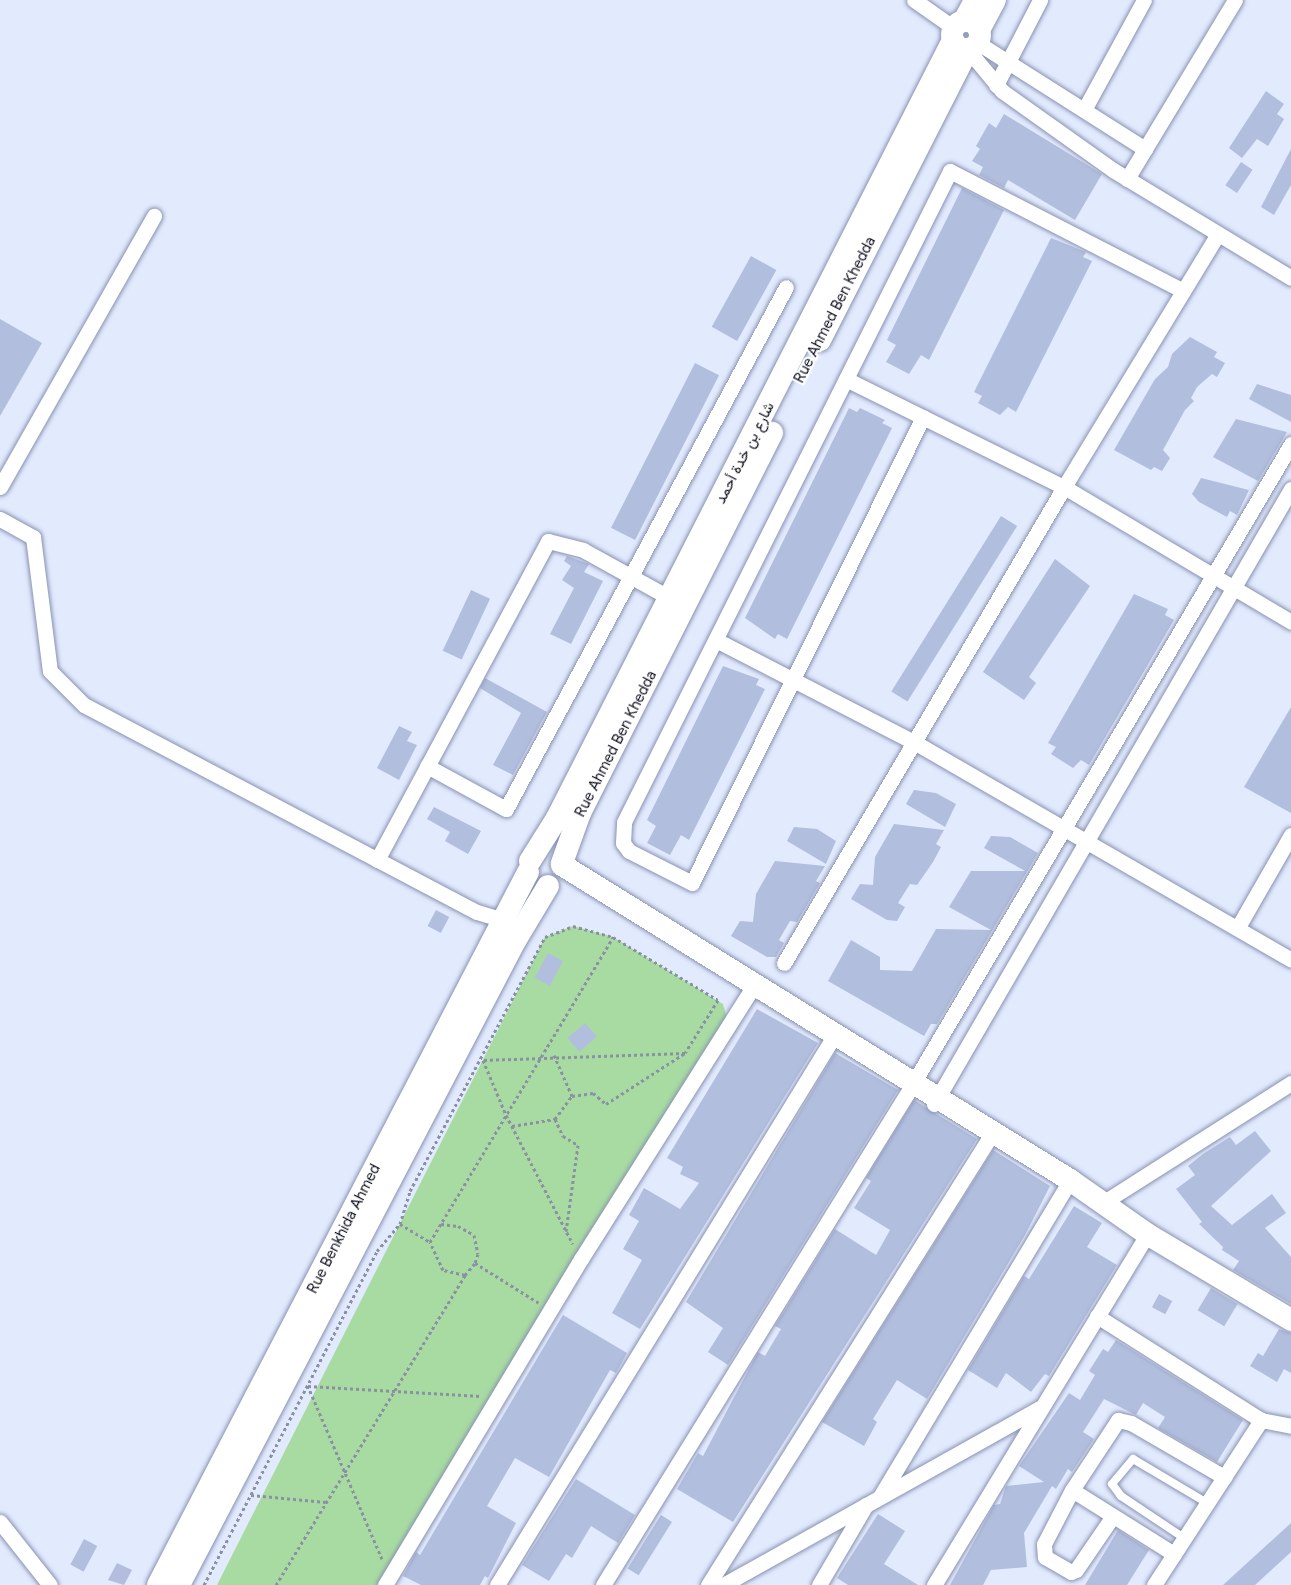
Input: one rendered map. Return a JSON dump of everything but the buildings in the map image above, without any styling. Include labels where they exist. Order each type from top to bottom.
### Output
[{"type":"main road","name":"شارع بن خدة أحمد","points":[[529,866],[557,818],[966,35],[975,0]]},
{"type":"main road","name":"Rue Ahmed Ben Khedda","points":[[180,1585],[515,941],[557,874],[580,813],[966,35],[995,0]]},
{"type":"main road","points":[[557,874],[538,884],[529,866],[538,853],[549,852],[557,874],[600,903],[752,990],[1147,1234],[1291,1320]]},
{"type":"main road","name":"Rue Benkhida Ahmed","points":[[158,1585],[504,920],[529,866]]},
{"type":"main road","points":[[752,990],[829,1044],[911,1087]]},
{"type":"street","points":[[914,0],[1145,149]]},
{"type":"street","points":[[996,85],[1040,0]]},
{"type":"street","points":[[1084,110],[1144,0]]},
{"type":"street","points":[[1127,179],[1235,0]]},
{"type":"street","points":[[966,35],[996,85],[1127,179],[1291,278]]},
{"type":"street","points":[[923,417],[693,883],[652,865],[629,851],[623,843],[624,822],[950,171],[1183,291]]},
{"type":"street","points":[[0,487],[154,216]]},
{"type":"street","points":[[784,963],[1064,487],[1218,235]]},
{"type":"street","points":[[428,766],[506,808],[786,287]]},
{"type":"street","points":[[846,379],[1064,487],[1291,622]]},
{"type":"street","points":[[603,1585],[911,1087],[1291,444]]},
{"type":"street","points":[[935,1102],[1291,489]]},
{"type":"street","points":[[0,519],[33,537],[50,671],[84,705],[477,912],[504,920]]},
{"type":"street","points":[[377,860],[548,540],[583,550],[633,575],[670,598]]},
{"type":"street","points":[[716,640],[914,741],[1238,927],[1291,960]]},
{"type":"street","points":[[1238,927],[1291,835]]},
{"type":"street","points":[[387,1582],[581,1259],[752,990]]},
{"type":"street","points":[[497,1585],[829,1044]]},
{"type":"street","points":[[1101,1204],[1291,1083]]},
{"type":"street","points":[[708,1585],[981,1132]]},
{"type":"street","points":[[819,1585],[1067,1183]]},
{"type":"street","points":[[934,1585],[1147,1234]]},
{"type":"street","points":[[1097,1316],[1261,1420],[1291,1426]]},
{"type":"street","points":[[723,1585],[1042,1407]]},
{"type":"street","points":[[1113,1516],[1076,1570],[1071,1572],[1046,1557],[1044,1544],[1072,1490],[1118,1420],[1124,1420],[1224,1477]]},
{"type":"street","points":[[1154,1585],[1261,1420]]},
{"type":"street","points":[[1072,1490],[1174,1554]]},
{"type":"street","points":[[0,1522],[50,1585]]},
{"type":"lane","points":[[1185,1538],[1121,1496],[1112,1484],[1133,1459],[1207,1503]]},
{"type":"path","points":[[204,1585],[377,1251],[400,1224],[410,1191],[483,1060],[545,937],[573,926],[613,937],[718,1000],[685,1053],[606,1104],[594,1093],[572,1095],[555,1119],[512,1126]]},
{"type":"path","points":[[430,1242],[613,937]]},
{"type":"path","points":[[483,1060],[554,1055],[685,1053]]},
{"type":"path","points":[[554,1055],[572,1095]]},
{"type":"path","points":[[483,1060],[506,1115],[581,1259]]},
{"type":"path","points":[[555,1119],[563,1136],[578,1144],[566,1232]]},
{"type":"path","points":[[400,1224],[430,1242],[442,1270],[465,1275]]},
{"type":"path","points":[[275,1585],[465,1275],[475,1263],[478,1254],[474,1235],[458,1226],[441,1224]]},
{"type":"path","points":[[475,1263],[550,1310]]},
{"type":"path","points":[[308,1386],[498,1396]]},
{"type":"path","points":[[308,1386],[345,1472],[387,1582]]},
{"type":"path","points":[[251,1495],[326,1502]]},
{"type":"green space","points":[[573,926],[613,937],[723,1004],[727,1018],[381,1585],[217,1585],[545,937]]}]
